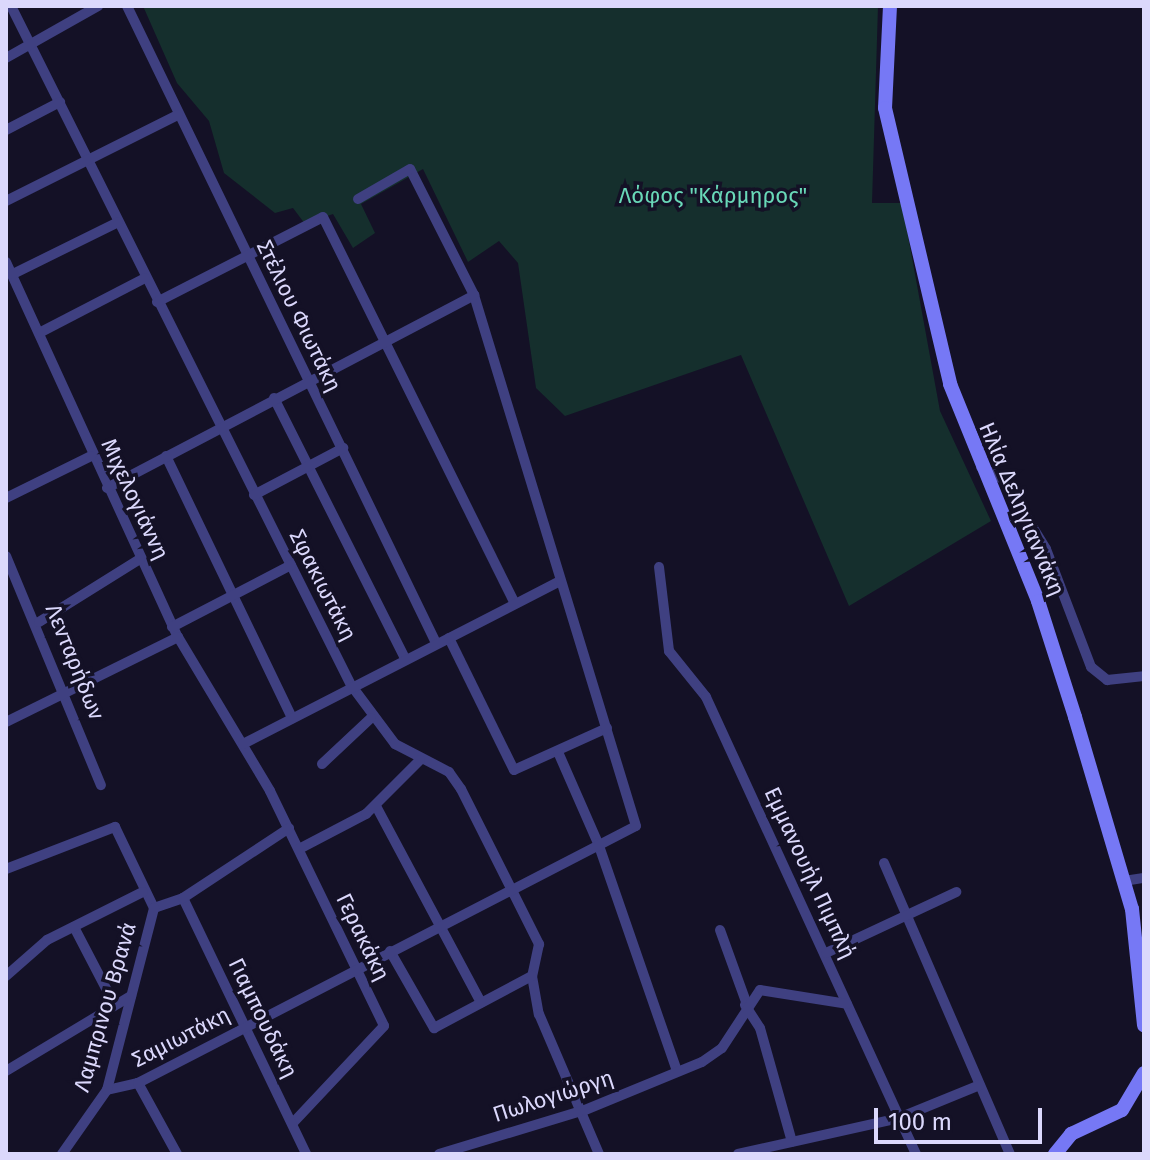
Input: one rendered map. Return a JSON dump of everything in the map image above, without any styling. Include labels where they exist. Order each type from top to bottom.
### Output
[{"type":"street","name":"Σφακιωτάκη","points":[[11,6],[351,685],[371,718],[420,760],[455,779],[539,944],[532,976],[539,1014],[585,1110],[599,1154]]},
{"type":"street","points":[[6,58],[98,6]]},
{"type":"street","name":"Στέλιου Φιωτάκη","points":[[127,6],[436,643]]},
{"type":"street","name":"Ηλία Δεληγιαννάκη","points":[[890,6],[889,133],[920,234],[950,384],[980,466],[1038,601],[1124,881],[1143,962],[1144,1025]]},
{"type":"street","points":[[6,130],[60,102]]},
{"type":"street","points":[[6,201],[178,115]]},
{"type":"street","points":[[358,199],[410,169],[474,295],[607,728],[514,770],[449,638]]},
{"type":"street","points":[[157,302],[323,217],[390,340],[514,601]]},
{"type":"street","points":[[13,274],[118,222]]},
{"type":"street","name":"Μιχελογιάννη","points":[[6,262],[41,332],[91,456],[175,632],[225,727],[243,744]]},
{"type":"street","points":[[41,332],[145,278]]},
{"type":"street","points":[[107,488],[221,425],[474,295]]},
{"type":"street","points":[[274,398],[405,659]]},
{"type":"street","points":[[254,495],[343,448]]},
{"type":"street","points":[[6,498],[91,456]]},
{"type":"street","points":[[166,456],[292,718]]},
{"type":"street","points":[[980,466],[1003,479],[1046,549],[1091,667],[1107,680],[1144,676]]},
{"type":"street","name":"Λενταρήδων","points":[[6,556],[39,622],[101,785]]},
{"type":"street","points":[[39,622],[140,559]]},
{"type":"street","points":[[6,722],[175,632],[291,565]]},
{"type":"street","name":"Εµµανουήλ Πιµπλή","points":[[659,567],[669,651],[706,697],[916,1154]]},
{"type":"street","points":[[243,744],[514,601],[560,581]]},
{"type":"street","points":[[322,764],[371,718]]},
{"type":"street","name":"Σαμιωτάκη","points":[[107,1090],[138,1083],[510,887],[636,826],[607,728]]},
{"type":"street","name":"Γερακάκη","points":[[243,744],[289,828],[384,1031],[292,1124]]},
{"type":"street","points":[[558,752],[598,843],[677,1071]]},
{"type":"street","points":[[299,849],[376,806],[420,760]]},
{"type":"street","points":[[376,806],[481,1003]]},
{"type":"street","points":[[6,869],[113,827],[124,832],[143,892],[154,908],[183,898],[289,828]]},
{"type":"street","points":[[884,863],[1010,1154]]},
{"type":"street","points":[[1124,881],[1144,878]]},
{"type":"street","points":[[6,976],[74,927],[143,892]]},
{"type":"street","points":[[826,953],[956,892]]},
{"type":"street","name":"Γιαμπουδάκη","points":[[183,898],[306,1154]]},
{"type":"street","name":"Λαμπρινου Βρανά","points":[[62,1154],[107,1090],[154,908]]},
{"type":"street","points":[[74,927],[114,1004]]},
{"type":"street","points":[[720,930],[746,1004],[760,1028],[792,1142]]},
{"type":"street","points":[[390,951],[432,1028],[532,976]]},
{"type":"street","points":[[746,1004],[777,989],[847,1004]]},
{"type":"street","points":[[6,1071],[131,996]]},
{"type":"street","name":"Πωλογιώργη","points":[[439,1154],[585,1110],[677,1071],[722,1048],[746,1004]]},
{"type":"street","points":[[1055,1154],[1071,1134],[1122,1110],[1144,1073]]},
{"type":"street","points":[[138,1083],[177,1154]]},
{"type":"street","points":[[745,1153],[899,1118],[980,1085]]},
{"type":"green space","name":"Λόφος \"Κάρμηρος\"","points":[[143,6],[878,6],[872,203],[902,203],[940,411],[991,521],[849,606],[741,355],[565,416],[536,388],[518,263],[499,241],[468,262],[423,169],[361,204],[375,233],[353,248],[333,214],[305,224],[293,208],[275,213],[224,173],[209,121],[177,83]]}]
